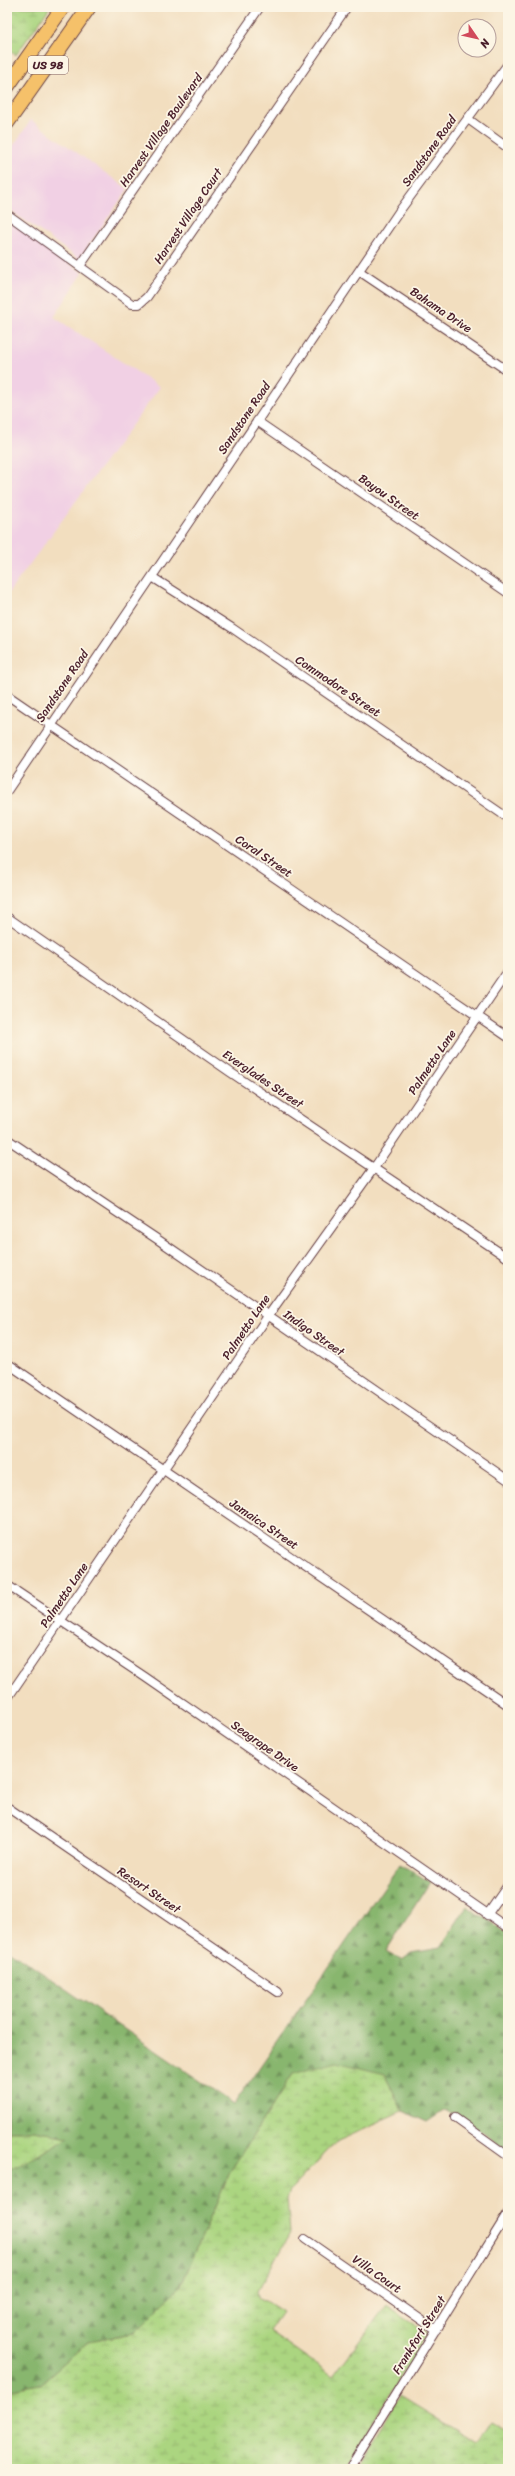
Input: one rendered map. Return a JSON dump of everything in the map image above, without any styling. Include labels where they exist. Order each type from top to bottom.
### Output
[{"type":"highway","name":"US 98","points":[[7,87],[62,7]]},
{"type":"highway","name":"US 98","points":[[7,123],[89,7]]},
{"type":"street","name":"Harvest Village Boulevard","points":[[80,266],[260,7]]},
{"type":"street","name":"Harvest Village Court","points":[[7,214],[132,304],[136,305],[144,301],[347,7]]},
{"type":"street","name":"Sandstone Road","points":[[7,791],[50,725],[359,271],[508,64]]},
{"type":"street","points":[[468,119],[508,148]]},
{"type":"street","name":"Bahama Drive","points":[[359,271],[508,371]]},
{"type":"street","name":"Bayou Street","points":[[257,421],[508,593]]},
{"type":"street","name":"Commodore Street","points":[[152,577],[232,628],[508,818]]},
{"type":"street","name":"Coral Street","points":[[7,694],[50,725],[508,1037]]},
{"type":"street","name":"Everglades Street","points":[[7,917],[230,1072],[508,1258]]},
{"type":"street","name":"Palmetto Lane","points":[[7,1699],[268,1316],[374,1168],[508,971]]},
{"type":"street","name":"Indigo Street","points":[[7,1139],[508,1480]]},
{"type":"street","name":"Jamaica Street","points":[[7,1363],[508,1704]]},
{"type":"street","name":"Seagrape Drive","points":[[7,1586],[367,1830],[487,1915],[508,1928]]},
{"type":"street","name":"Resort Street","points":[[7,1807],[278,1992]]},
{"type":"street","points":[[487,1915],[508,1884]]},
{"type":"street","points":[[455,2118],[508,2156]]},
{"type":"street","name":"Frankfort Street","points":[[349,2469],[508,2213]]},
{"type":"street","name":"Villa Court","points":[[305,2239],[436,2330]]},
{"type":"shaded area","points":[[31,120],[128,189],[79,259],[7,208],[7,155]]},
{"type":"shaded area","points":[[7,219],[83,273],[54,317],[160,387],[7,595]]},
{"type":"green space","points":[[7,7],[50,7],[16,55],[7,48]]},
{"type":"green space","points":[[400,1864],[430,1882],[386,1951],[402,1960],[412,1953],[440,1948],[467,1906],[508,1934],[508,2151],[454,2112],[452,2114],[445,2110],[427,2122],[403,2111],[384,2074],[293,2074],[231,2170],[181,2286],[134,2333],[89,2341],[40,2384],[7,2390],[7,2169],[20,2165],[68,2137],[33,2131],[7,2131],[7,1949],[234,2104]]},
{"type":"green space","points":[[337,2062],[384,2074],[403,2111],[338,2140],[290,2190],[287,2198],[290,2233],[258,2290],[259,2297],[282,2312],[269,2331],[333,2376],[386,2306],[428,2333],[343,2469],[7,2469],[7,2390],[40,2384],[89,2341],[134,2333],[181,2286],[231,2170],[293,2074]]},
{"type":"green space","points":[[7,2131],[33,2131],[69,2137],[20,2165],[7,2169]]},
{"type":"green space","points":[[400,2396],[477,2443],[491,2422],[508,2432],[508,2469],[355,2469]]}]
